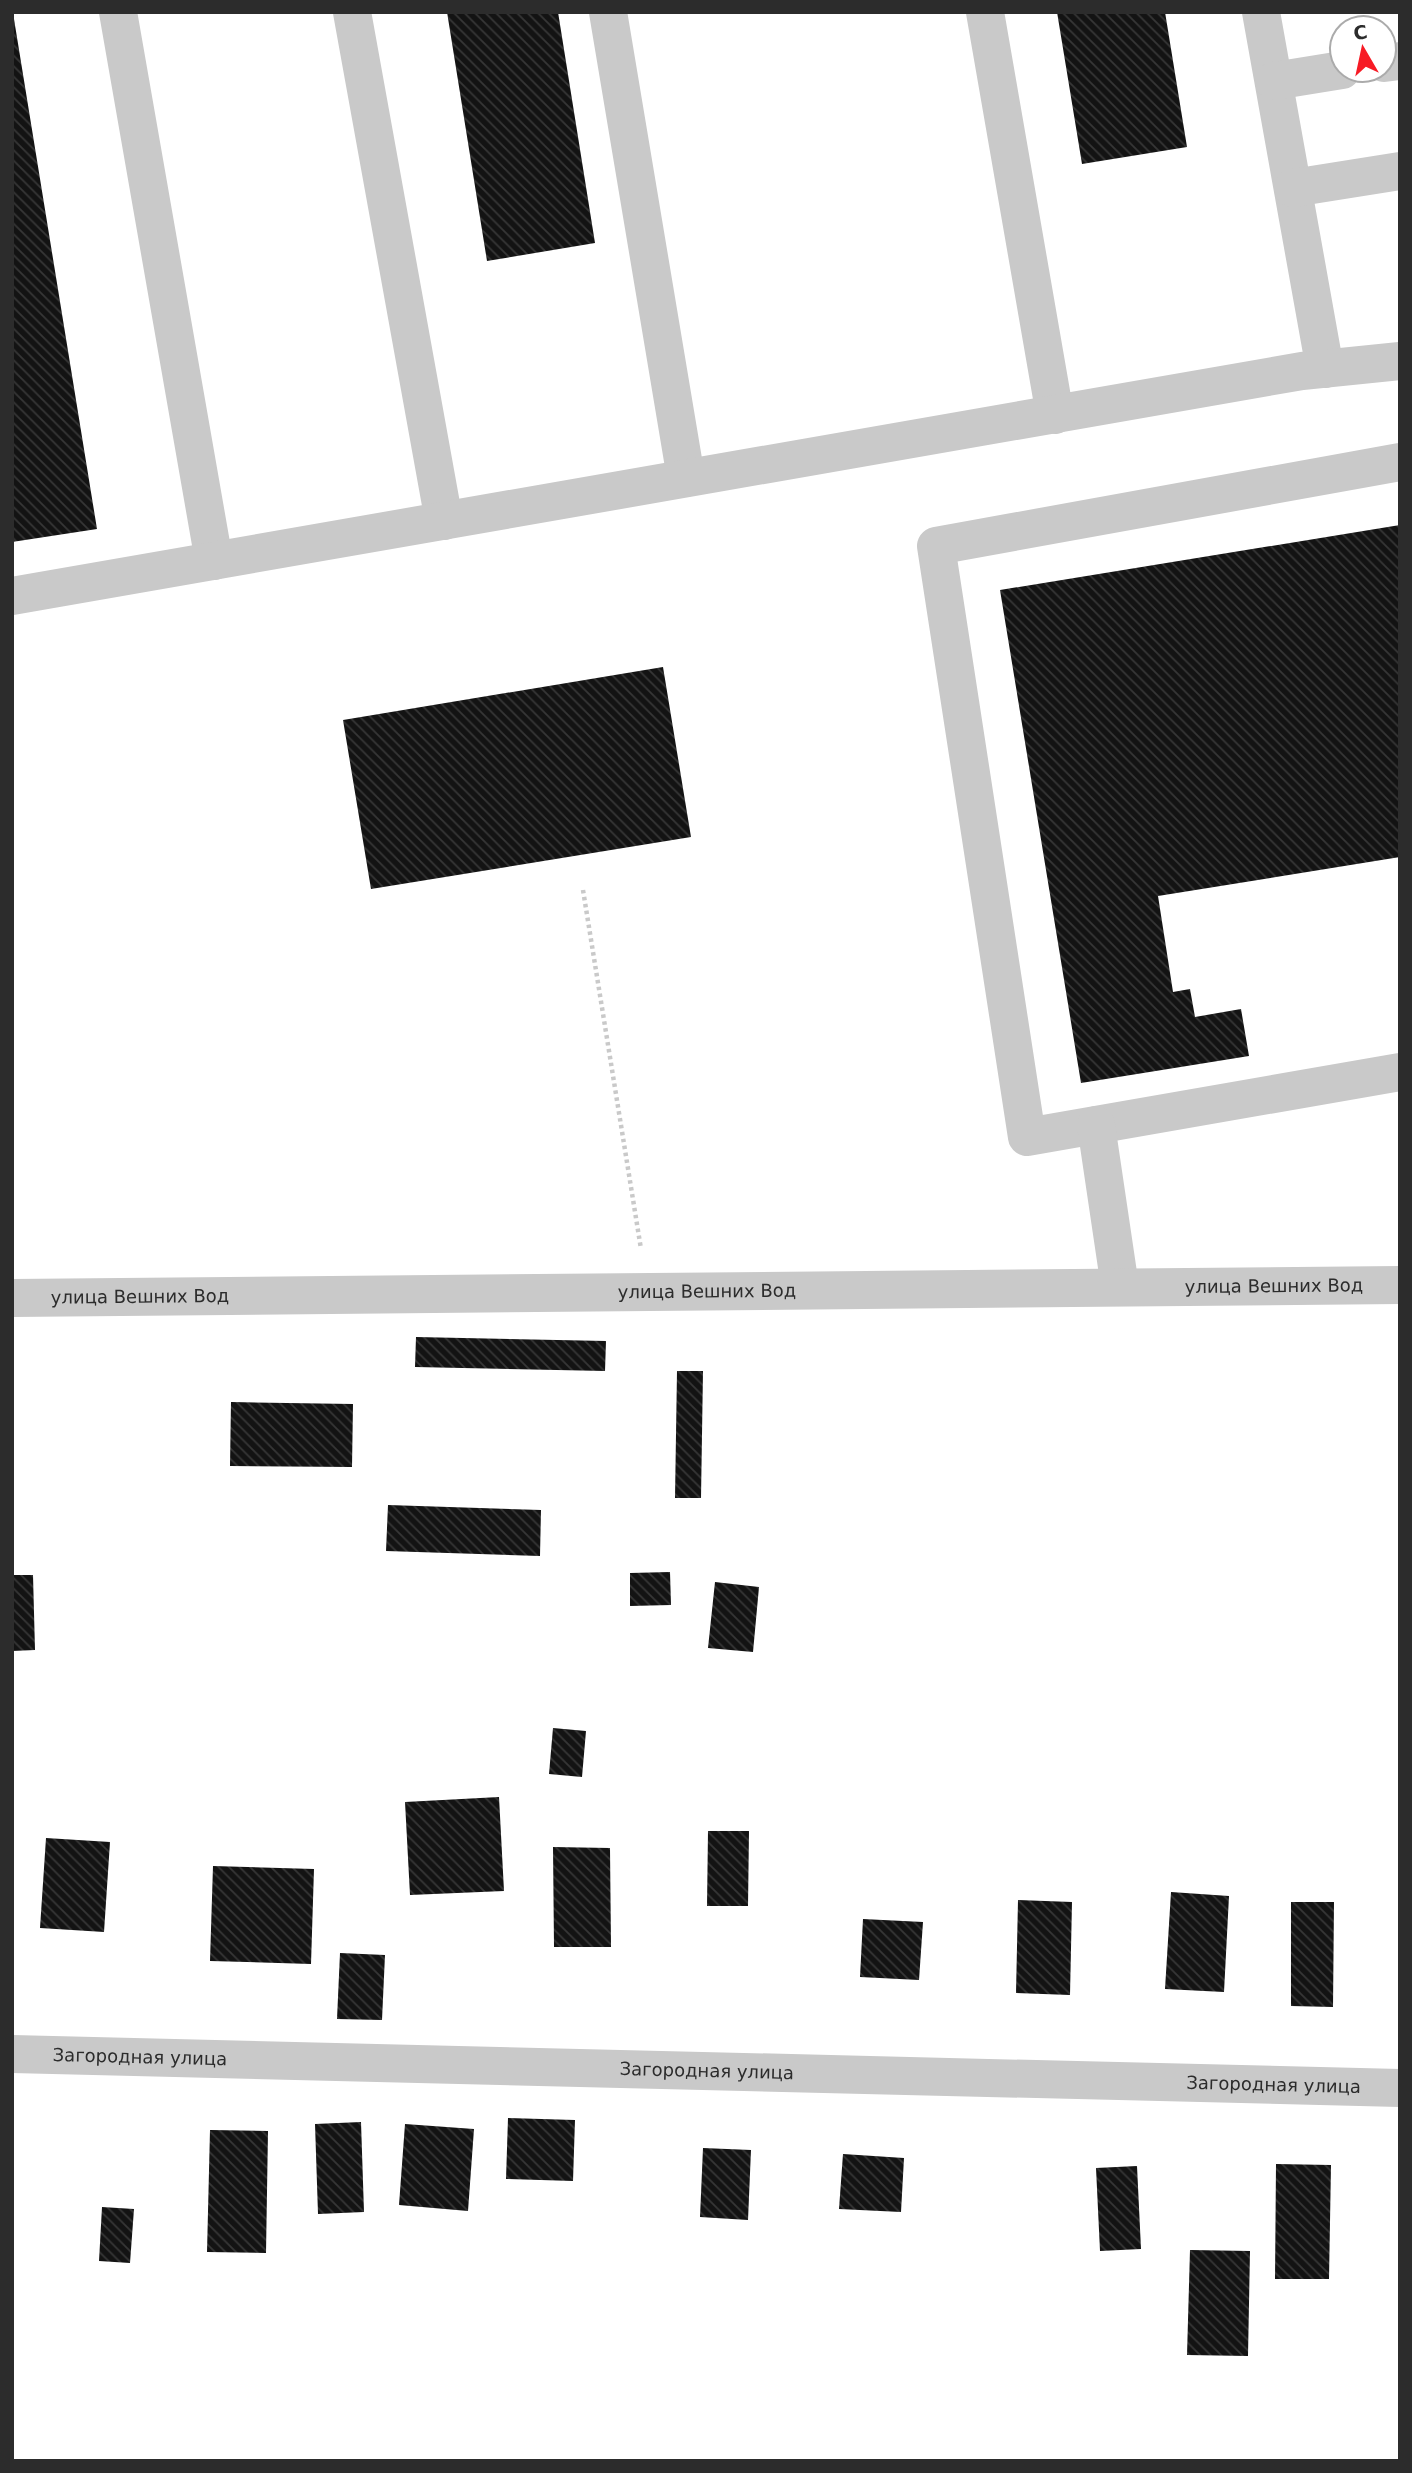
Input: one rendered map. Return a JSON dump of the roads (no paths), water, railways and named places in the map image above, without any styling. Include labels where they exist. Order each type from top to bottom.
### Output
[{"type":"street","points":[[118,12],[215,561]]},
{"type":"street","points":[[352,12],[444,521]]},
{"type":"street","points":[[608,12],[686,478]]},
{"type":"street","points":[[985,12],[1055,415]]},
{"type":"street","points":[[1261,12],[1325,369]]},
{"type":"street","points":[[1274,81],[1328,72]]},
{"type":"street","points":[[1293,188],[1400,172]]},
{"type":"street","points":[[12,596],[1325,369],[1400,360]]},
{"type":"street","points":[[1400,462],[936,546],[1027,1137],[1400,1072]]},
{"type":"street","points":[[1096,1125],[1120,1287]]},
{"type":"street","name":"улица Вешних Вод","points":[[12,1298],[1400,1285]]},
{"type":"street","name":"Загородная улица","points":[[12,2054],[1400,2088]]}]
